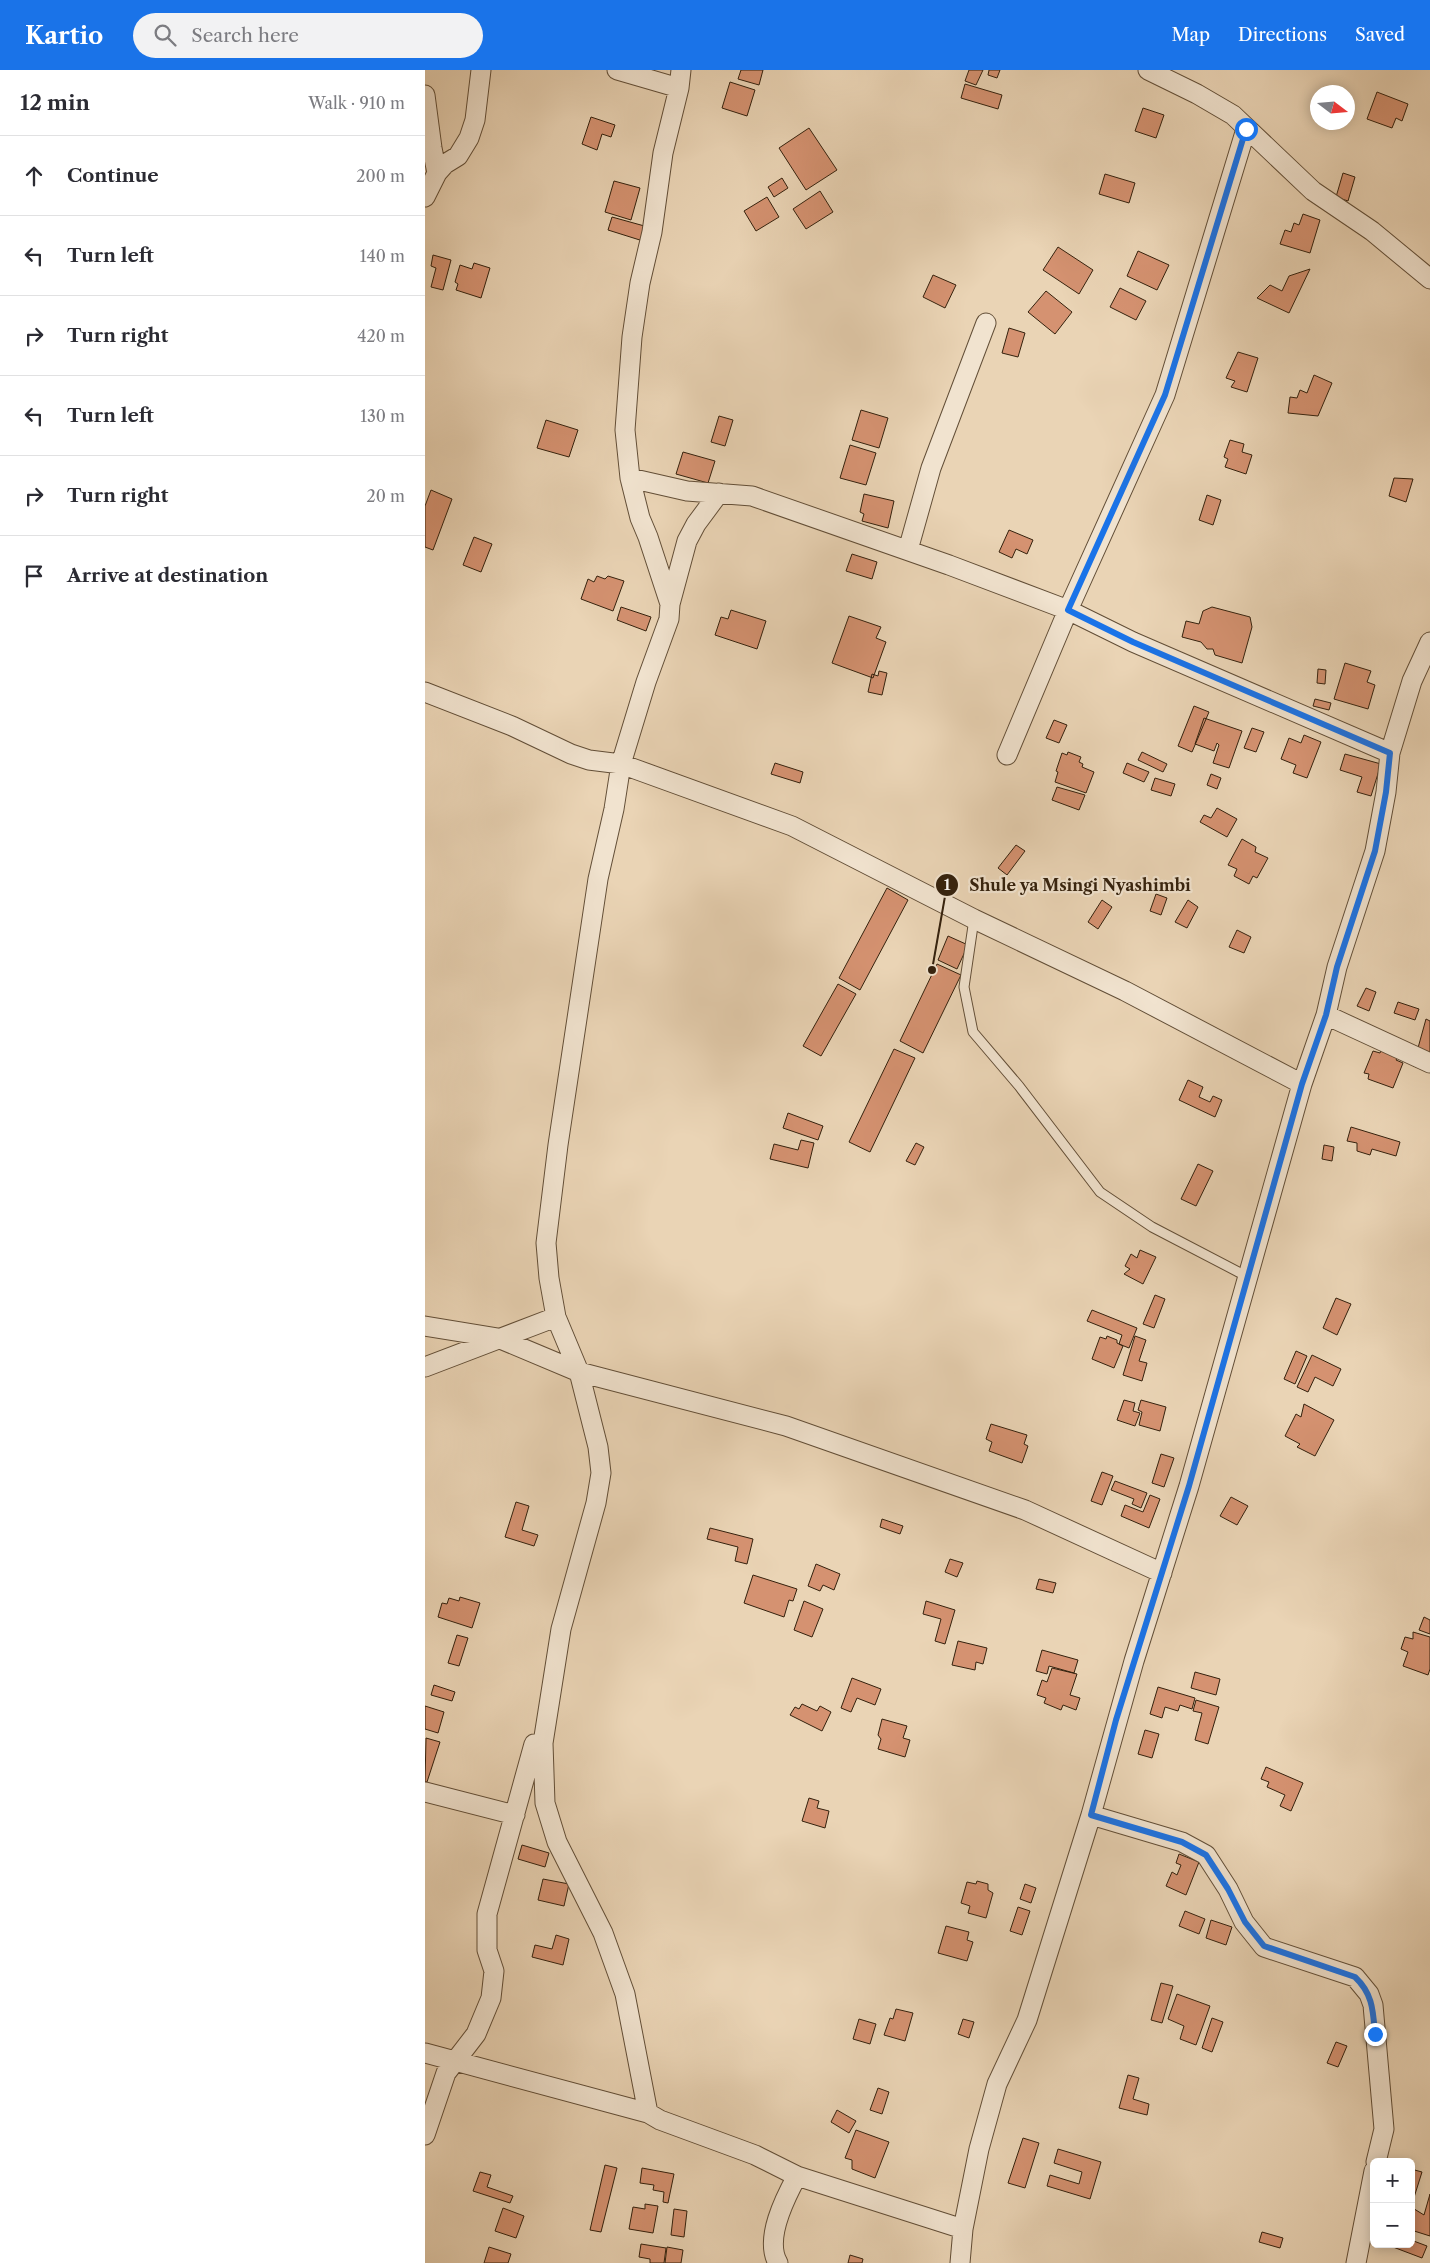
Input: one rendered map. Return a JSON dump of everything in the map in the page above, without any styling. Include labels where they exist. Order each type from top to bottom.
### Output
[{"type":"street","points":[[425,197],[437,172],[445,164],[458,156],[469,138],[475,120],[481,70]]},
{"type":"street","points":[[617,70],[680,79],[663,153],[653,232],[640,283],[632,337],[625,430],[630,478],[640,518],[670,604]]},
{"type":"street","points":[[1147,70],[1204,98],[1233,115],[1313,192],[1372,231],[1430,279]]},
{"type":"street","points":[[425,94],[437,172]]},
{"type":"street","points":[[1007,755],[1068,610],[1165,395],[1246,129]]},
{"type":"street","points":[[908,550],[931,468],[986,323]]},
{"type":"street","points":[[630,478],[687,491],[752,496],[908,550],[1068,610],[1133,642],[1390,753]]},
{"type":"street","points":[[648,2113],[625,1994],[603,1933],[557,1842],[545,1803],[543,1743],[560,1639],[597,1503],[601,1473],[598,1447],[579,1372],[556,1317],[549,1278],[546,1243],[550,1199],[598,879],[615,809],[621,764],[646,682],[669,618],[670,604],[687,541],[719,493]]},
{"type":"street","points":[[960,2263],[963,2229],[979,2149],[997,2084],[1027,2020],[1091,1815],[1118,1712],[1189,1486],[1302,1084],[1326,1015],[1337,967],[1375,851],[1386,792],[1390,753],[1412,681],[1430,642]]},
{"type":"street","points":[[425,692],[512,726],[571,754],[589,760],[621,764],[792,826],[974,919],[1125,991],[1302,1084]]},
{"type":"street","points":[[1326,1015],[1430,1063]]},
{"type":"street","points":[[425,1367],[556,1317]]},
{"type":"street","points":[[425,1326],[498,1338],[579,1372],[786,1426],[1025,1510],[1162,1573]]},
{"type":"street","points":[[425,2135],[446,2073],[454,2060],[466,2050],[477,2034],[491,1998],[494,1972],[487,1950],[487,1914],[535,1743]]},
{"type":"street","points":[[425,1792],[515,1815]]},
{"type":"street","points":[[1091,1815],[1182,1842],[1206,1855],[1228,1889],[1245,1922],[1264,1946],[1355,1977],[1364,1986],[1373,2005],[1384,2129],[1377,2158]]},
{"type":"street","points":[[425,2053],[648,2113],[660,2120],[755,2155],[797,2176],[963,2229]]},
{"type":"street","points":[[778,2263],[773,2254],[779,2213],[797,2176]]},
{"type":"street","points":[[1356,2263],[1370,2191]]},
{"type":"lane","points":[[974,919],[964,987],[973,1032],[1019,1086],[1100,1192],[1152,1227],[1248,1277]]},
{"type":"building","points":[[741,70],[763,70],[759,85],[738,79]]},
{"type":"building","points":[[969,70],[983,70],[976,85],[965,81]]},
{"type":"building","points":[[989,70],[1000,70],[997,78],[988,75]]},
{"type":"building","points":[[730,82],[755,90],[747,116],[722,108]]},
{"type":"building","points":[[965,84],[1002,95],[998,109],[961,98]]},
{"type":"building","points":[[1377,92],[1408,104],[1402,121],[1396,118],[1392,128],[1367,119]]},
{"type":"building","points":[[1143,108],[1164,115],[1156,138],[1135,131]]},
{"type":"building","points":[[591,117],[615,125],[611,137],[602,134],[597,150],[582,144]]},
{"type":"building","points":[[809,128],[837,170],[806,190],[779,148]]},
{"type":"building","points":[[1343,173],[1355,177],[1348,201],[1336,197]]},
{"type":"building","points":[[1105,174],[1135,183],[1129,203],[1099,194]]},
{"type":"building","points":[[782,178],[788,188],[774,197],[768,187]]},
{"type":"building","points":[[614,181],[640,188],[631,220],[605,212]]},
{"type":"building","points":[[820,191],[833,212],[806,229],[793,209]]},
{"type":"building","points":[[767,197],[779,217],[756,231],[744,211]]},
{"type":"building","points":[[1303,214],[1320,220],[1310,253],[1280,244],[1285,230],[1291,232],[1294,223],[1299,225]]},
{"type":"building","points":[[612,217],[648,227],[643,241],[608,230]]},
{"type":"building","points":[[1058,247],[1093,270],[1079,294],[1043,270]]},
{"type":"building","points":[[1138,251],[1169,265],[1157,290],[1127,276]]},
{"type":"building","points":[[433,255],[451,260],[443,290],[431,287],[436,268],[431,266]]},
{"type":"building","points":[[474,263],[490,268],[481,298],[456,290],[458,284],[455,282],[460,265],[472,269]]},
{"type":"building","points":[[1310,269],[1289,313],[1257,298],[1270,285],[1282,291],[1289,276]]},
{"type":"building","points":[[933,275],[956,285],[945,308],[923,297]]},
{"type":"building","points":[[1120,288],[1146,301],[1136,320],[1110,307]]},
{"type":"building","points":[[1046,291],[1072,312],[1055,334],[1028,312]]},
{"type":"building","points":[[1009,328],[1025,333],[1018,357],[1002,353]]},
{"type":"building","points":[[1238,352],[1258,358],[1247,392],[1231,387],[1235,381],[1226,378]]},
{"type":"building","points":[[1314,375],[1332,383],[1318,416],[1288,413],[1290,397],[1297,398],[1300,390],[1307,393]]},
{"type":"building","points":[[861,410],[888,418],[879,448],[852,440]]},
{"type":"building","points":[[719,416],[733,420],[725,446],[711,442]]},
{"type":"building","points":[[546,420],[578,430],[569,457],[537,448]]},
{"type":"building","points":[[1230,440],[1244,444],[1242,452],[1252,455],[1246,474],[1225,467],[1228,459],[1224,457]]},
{"type":"building","points":[[850,445],[876,453],[866,485],[840,478]]},
{"type":"building","points":[[683,452],[715,461],[708,483],[676,474]]},
{"type":"building","points":[[1394,478],[1413,479],[1406,502],[1389,496]]},
{"type":"building","points":[[431,490],[452,499],[433,550],[425,547],[425,506]]},
{"type":"building","points":[[864,494],[894,501],[888,528],[862,521],[864,514],[860,512]]},
{"type":"building","points":[[1207,495],[1221,500],[1213,525],[1199,520]]},
{"type":"building","points":[[1009,530],[1033,540],[1027,554],[1016,549],[1012,558],[999,552]]},
{"type":"building","points":[[474,537],[492,544],[481,572],[463,565]]},
{"type":"building","points":[[852,554],[877,562],[872,579],[846,571]]},
{"type":"building","points":[[597,576],[605,579],[608,576],[624,581],[613,611],[581,599],[588,579],[594,582]]},
{"type":"building","points":[[621,607],[651,617],[646,631],[617,620]]},
{"type":"building","points":[[1212,607],[1250,617],[1252,627],[1242,663],[1215,655],[1213,649],[1207,649],[1201,642],[1182,637],[1186,621],[1199,624],[1203,611]]},
{"type":"building","points":[[731,610],[766,621],[757,649],[715,635],[721,617],[728,619]]},
{"type":"building","points":[[849,616],[881,627],[876,638],[886,642],[873,678],[832,663]]},
{"type":"building","points":[[1345,663],[1371,671],[1367,682],[1375,685],[1368,709],[1334,699]]},
{"type":"building","points":[[1318,669],[1326,670],[1325,684],[1317,683]]},
{"type":"building","points":[[879,671],[887,673],[882,695],[868,692],[872,674],[878,676]]},
{"type":"building","points":[[1315,699],[1331,703],[1329,710],[1313,706]]},
{"type":"building","points":[[1194,706],[1209,712],[1192,752],[1178,746]]},
{"type":"building","points":[[1204,718],[1242,731],[1229,768],[1213,763],[1219,745],[1217,743],[1214,751],[1195,744]]},
{"type":"building","points":[[1054,720],[1067,725],[1059,743],[1046,738]]},
{"type":"building","points":[[1252,728],[1264,732],[1256,752],[1244,748]]},
{"type":"building","points":[[1304,735],[1321,742],[1307,778],[1293,773],[1296,765],[1281,759],[1289,738],[1301,743]]},
{"type":"building","points":[[1068,752],[1081,757],[1079,762],[1083,764],[1082,767],[1094,772],[1086,793],[1055,782],[1058,772],[1056,771],[1062,753],[1067,755]]},
{"type":"building","points":[[1142,752],[1167,764],[1163,772],[1138,760]]},
{"type":"building","points":[[1345,754],[1381,764],[1371,796],[1357,792],[1362,777],[1340,770]]},
{"type":"building","points":[[775,763],[803,772],[800,783],[771,774]]},
{"type":"building","points":[[1127,763],[1149,772],[1144,782],[1123,773]]},
{"type":"building","points":[[1211,774],[1221,778],[1217,789],[1207,785]]},
{"type":"building","points":[[1155,778],[1175,784],[1171,796],[1151,790]]},
{"type":"building","points":[[1057,787],[1085,795],[1079,810],[1052,800]]},
{"type":"building","points":[[1217,808],[1237,819],[1227,837],[1200,822],[1204,815],[1211,818]]},
{"type":"building","points":[[1242,839],[1256,847],[1255,852],[1268,858],[1257,878],[1253,876],[1249,884],[1234,876],[1237,869],[1228,865]]},
{"type":"building","points":[[1016,845],[1025,851],[1007,875],[998,868]]},
{"type":"building","points":[[887,888],[908,900],[860,990],[839,978]]},
{"type":"building","points":[[1156,894],[1167,898],[1161,915],[1150,911]]},
{"type":"building","points":[[1102,900],[1112,907],[1098,929],[1088,922]]},
{"type":"building","points":[[1188,900],[1198,907],[1187,928],[1175,922]]},
{"type":"building","points":[[1237,930],[1251,937],[1244,953],[1229,947]]},
{"type":"building","points":[[948,936],[968,945],[957,969],[938,960]]},
{"type":"building","points":[[937,964],[961,975],[923,1053],[900,1041]]},
{"type":"building","points":[[838,984],[856,994],[821,1056],[803,1046]]},
{"type":"building","points":[[1366,988],[1376,992],[1369,1011],[1357,1006]]},
{"type":"building","points":[[1398,1002],[1419,1009],[1415,1020],[1394,1013]]},
{"type":"building","points":[[1426,1019],[1430,1021],[1430,1054],[1425,1070],[1413,1066]]},
{"type":"building","points":[[1383,1046],[1400,1053],[1396,1060],[1403,1063],[1393,1088],[1368,1079],[1369,1074],[1364,1073],[1373,1051],[1380,1053]]},
{"type":"building","points":[[894,1049],[915,1058],[870,1152],[849,1142]]},
{"type":"building","points":[[1188,1080],[1203,1087],[1199,1097],[1210,1102],[1213,1096],[1222,1100],[1215,1117],[1179,1100]]},
{"type":"building","points":[[788,1113],[823,1126],[818,1140],[783,1128]]},
{"type":"building","points":[[1351,1127],[1400,1142],[1396,1156],[1372,1149],[1370,1155],[1357,1151],[1357,1143],[1347,1141]]},
{"type":"building","points":[[801,1140],[814,1143],[808,1168],[770,1159],[774,1144],[798,1150]]},
{"type":"building","points":[[916,1143],[924,1147],[915,1165],[906,1161]]},
{"type":"building","points":[[1324,1145],[1334,1147],[1332,1161],[1322,1159]]},
{"type":"building","points":[[1198,1164],[1213,1171],[1196,1206],[1181,1199]]},
{"type":"building","points":[[1140,1250],[1156,1257],[1143,1284],[1124,1274],[1130,1269],[1125,1266],[1131,1254],[1137,1258]]},
{"type":"building","points":[[1155,1295],[1165,1299],[1154,1328],[1143,1324]]},
{"type":"building","points":[[1336,1298],[1351,1304],[1337,1335],[1323,1328]]},
{"type":"building","points":[[1092,1310],[1137,1328],[1129,1348],[1119,1344],[1122,1335],[1087,1321]]},
{"type":"building","points":[[1107,1336],[1117,1340],[1117,1343],[1123,1346],[1114,1368],[1092,1359],[1100,1337],[1106,1339]]},
{"type":"building","points":[[1135,1336],[1146,1340],[1139,1361],[1147,1363],[1142,1381],[1123,1375]]},
{"type":"building","points":[[1296,1351],[1307,1356],[1295,1384],[1284,1379]]},
{"type":"building","points":[[1312,1355],[1341,1369],[1333,1386],[1315,1377],[1308,1392],[1297,1387]]},
{"type":"building","points":[[1124,1400],[1135,1403],[1133,1411],[1140,1413],[1135,1426],[1117,1420]]},
{"type":"building","points":[[1141,1400],[1166,1407],[1160,1431],[1139,1425],[1142,1412],[1138,1410]]},
{"type":"building","points":[[1304,1404],[1334,1420],[1315,1456],[1297,1447],[1300,1444],[1285,1436],[1296,1414],[1301,1417]]},
{"type":"building","points":[[991,1424],[1027,1435],[1024,1444],[1028,1446],[1022,1463],[989,1451],[992,1442],[986,1439]]},
{"type":"building","points":[[1161,1454],[1174,1458],[1164,1487],[1152,1483]]},
{"type":"building","points":[[1102,1472],[1113,1476],[1102,1505],[1091,1501]]},
{"type":"building","points":[[1115,1481],[1147,1493],[1141,1508],[1132,1504],[1134,1499],[1111,1490]]},
{"type":"building","points":[[1150,1495],[1160,1499],[1149,1528],[1121,1516],[1125,1505],[1143,1512]]},
{"type":"building","points":[[1231,1497],[1248,1506],[1237,1525],[1220,1516]]},
{"type":"building","points":[[516,1502],[529,1506],[522,1530],[538,1535],[534,1546],[505,1537]]},
{"type":"building","points":[[882,1519],[903,1526],[900,1534],[880,1527]]},
{"type":"building","points":[[710,1528],[753,1539],[747,1564],[735,1561],[738,1547],[707,1539]]},
{"type":"building","points":[[950,1559],[963,1563],[957,1577],[945,1572]]},
{"type":"building","points":[[816,1564],[840,1574],[834,1590],[823,1585],[820,1591],[808,1586]]},
{"type":"building","points":[[753,1575],[797,1589],[793,1601],[789,1600],[784,1617],[744,1603]]},
{"type":"building","points":[[1039,1579],[1056,1583],[1053,1593],[1036,1589]]},
{"type":"building","points":[[460,1597],[480,1603],[472,1628],[438,1617],[442,1603],[447,1604],[449,1598],[459,1601]]},
{"type":"building","points":[[804,1601],[823,1609],[812,1637],[794,1630]]},
{"type":"building","points":[[926,1601],[955,1610],[945,1644],[935,1641],[941,1619],[923,1614]]},
{"type":"building","points":[[1424,1617],[1430,1620],[1430,1634],[1419,1630]]},
{"type":"building","points":[[1413,1632],[1430,1637],[1430,1669],[1428,1675],[1403,1666],[1408,1652],[1401,1649],[1405,1637],[1413,1639]]},
{"type":"building","points":[[457,1635],[468,1638],[459,1666],[448,1663]]},
{"type":"building","points":[[958,1641],[987,1648],[983,1664],[976,1662],[975,1670],[952,1665]]},
{"type":"building","points":[[1042,1650],[1078,1660],[1074,1673],[1049,1666],[1047,1674],[1036,1671]]},
{"type":"building","points":[[1052,1668],[1077,1674],[1070,1695],[1080,1698],[1076,1710],[1063,1705],[1061,1710],[1044,1703],[1046,1698],[1037,1695],[1042,1680],[1047,1682]]},
{"type":"building","points":[[1195,1672],[1220,1679],[1216,1695],[1191,1688]]},
{"type":"building","points":[[852,1678],[881,1689],[875,1705],[857,1698],[851,1712],[841,1708]]},
{"type":"building","points":[[434,1685],[455,1692],[452,1701],[431,1695]]},
{"type":"building","points":[[1158,1687],[1195,1698],[1192,1709],[1180,1705],[1178,1711],[1165,1707],[1162,1718],[1150,1714]]},
{"type":"building","points":[[1196,1700],[1219,1707],[1208,1744],[1195,1740],[1202,1713],[1193,1711]]},
{"type":"building","points":[[802,1704],[817,1711],[820,1706],[831,1712],[822,1731],[790,1715],[795,1707],[799,1709]]},
{"type":"building","points":[[425,1706],[444,1712],[438,1733],[425,1729]]},
{"type":"building","points":[[882,1719],[907,1726],[903,1738],[910,1740],[905,1757],[878,1749],[881,1739],[878,1735]]},
{"type":"building","points":[[1145,1730],[1159,1734],[1152,1758],[1138,1754]]},
{"type":"building","points":[[426,1738],[440,1742],[427,1782],[425,1782]]},
{"type":"building","points":[[1266,1767],[1303,1783],[1291,1811],[1280,1806],[1285,1795],[1267,1787],[1269,1782],[1261,1779]]},
{"type":"building","points":[[809,1798],[819,1801],[817,1808],[829,1811],[825,1828],[802,1821]]},
{"type":"building","points":[[522,1845],[549,1853],[545,1867],[518,1859]]},
{"type":"building","points":[[1179,1854],[1199,1862],[1186,1895],[1166,1886],[1172,1872],[1177,1875],[1181,1865],[1176,1863]]},
{"type":"building","points":[[543,1879],[569,1884],[564,1906],[538,1900]]},
{"type":"building","points":[[977,1881],[988,1884],[988,1890],[993,1893],[986,1918],[968,1913],[970,1906],[961,1903],[967,1882],[976,1884]]},
{"type":"building","points":[[1025,1884],[1036,1888],[1031,1903],[1020,1899]]},
{"type":"building","points":[[1018,1907],[1030,1911],[1022,1935],[1010,1931]]},
{"type":"building","points":[[1185,1911],[1205,1919],[1199,1934],[1179,1926]]},
{"type":"building","points":[[1211,1920],[1232,1927],[1226,1945],[1206,1938]]},
{"type":"building","points":[[946,1926],[969,1932],[967,1940],[973,1942],[967,1961],[938,1953]]},
{"type":"building","points":[[556,1935],[569,1939],[563,1965],[532,1957],[535,1945],[552,1949]]},
{"type":"building","points":[[1161,1983],[1173,1986],[1162,2023],[1151,2020]]},
{"type":"building","points":[[1177,1994],[1210,2006],[1196,2045],[1180,2039],[1184,2026],[1168,2019]]},
{"type":"building","points":[[896,2009],[913,2013],[905,2041],[884,2035],[890,2018],[893,2019]]},
{"type":"building","points":[[1212,2018],[1223,2022],[1212,2052],[1202,2048]]},
{"type":"building","points":[[859,2019],[876,2024],[870,2044],[853,2039]]},
{"type":"building","points":[[963,2019],[974,2022],[969,2038],[958,2034]]},
{"type":"building","points":[[1336,2042],[1347,2046],[1338,2067],[1327,2063]]},
{"type":"building","points":[[1128,2075],[1139,2078],[1133,2099],[1149,2104],[1147,2115],[1119,2108]]},
{"type":"building","points":[[878,2088],[889,2092],[882,2114],[870,2110]]},
{"type":"building","points":[[837,2110],[856,2121],[849,2133],[831,2122]]},
{"type":"building","points":[[856,2130],[889,2142],[875,2178],[852,2169],[852,2160],[845,2158]]},
{"type":"building","points":[[1023,2138],[1039,2143],[1025,2188],[1008,2183]]},
{"type":"building","points":[[1058,2149],[1101,2162],[1090,2199],[1047,2186],[1050,2175],[1079,2184],[1082,2172],[1054,2163]]},
{"type":"building","points":[[605,2165],[617,2168],[601,2232],[590,2230]]},
{"type":"building","points":[[642,2168],[674,2174],[668,2203],[663,2202],[664,2192],[653,2190],[654,2185],[640,2183]]},
{"type":"building","points":[[1415,2170],[1422,2172],[1415,2194]]},
{"type":"building","points":[[480,2172],[491,2175],[487,2187],[513,2196],[510,2203],[473,2191]]},
{"type":"building","points":[[1430,2194],[1430,2236],[1415,2231],[1415,2209],[1424,2215]]},
{"type":"building","points":[[645,2204],[658,2206],[653,2233],[629,2229],[633,2207],[645,2209]]},
{"type":"building","points":[[503,2208],[524,2216],[516,2238],[495,2231]]},
{"type":"building","points":[[674,2209],[687,2211],[684,2237],[671,2235]]},
{"type":"building","points":[[1262,2232],[1283,2238],[1280,2248],[1259,2242]]},
{"type":"building","points":[[1415,2242],[1427,2246],[1422,2258],[1396,2248],[1415,2248]]},
{"type":"building","points":[[641,2244],[666,2248],[664,2263],[650,2263],[650,2259],[639,2257]]},
{"type":"building","points":[[489,2247],[511,2254],[508,2263],[484,2263]]},
{"type":"building","points":[[667,2247],[683,2250],[681,2263],[665,2263]]},
{"type":"building","points":[[850,2255],[863,2259],[862,2263],[848,2263]]},
{"type":"place","name":"Shule ya Msingi Nyashimbi","points":[[932,970]]},
{"type":"route","points":[[1246,129],[1165,395],[1068,610],[1133,642],[1390,753],[1386,792],[1375,851],[1337,967],[1326,1015],[1302,1084],[1189,1486],[1116,1720],[1091,1815],[1182,1842],[1206,1855],[1228,1889],[1245,1922],[1264,1946],[1290,1957],[1355,1977],[1364,1986],[1373,2005],[1375,2034]]}]
